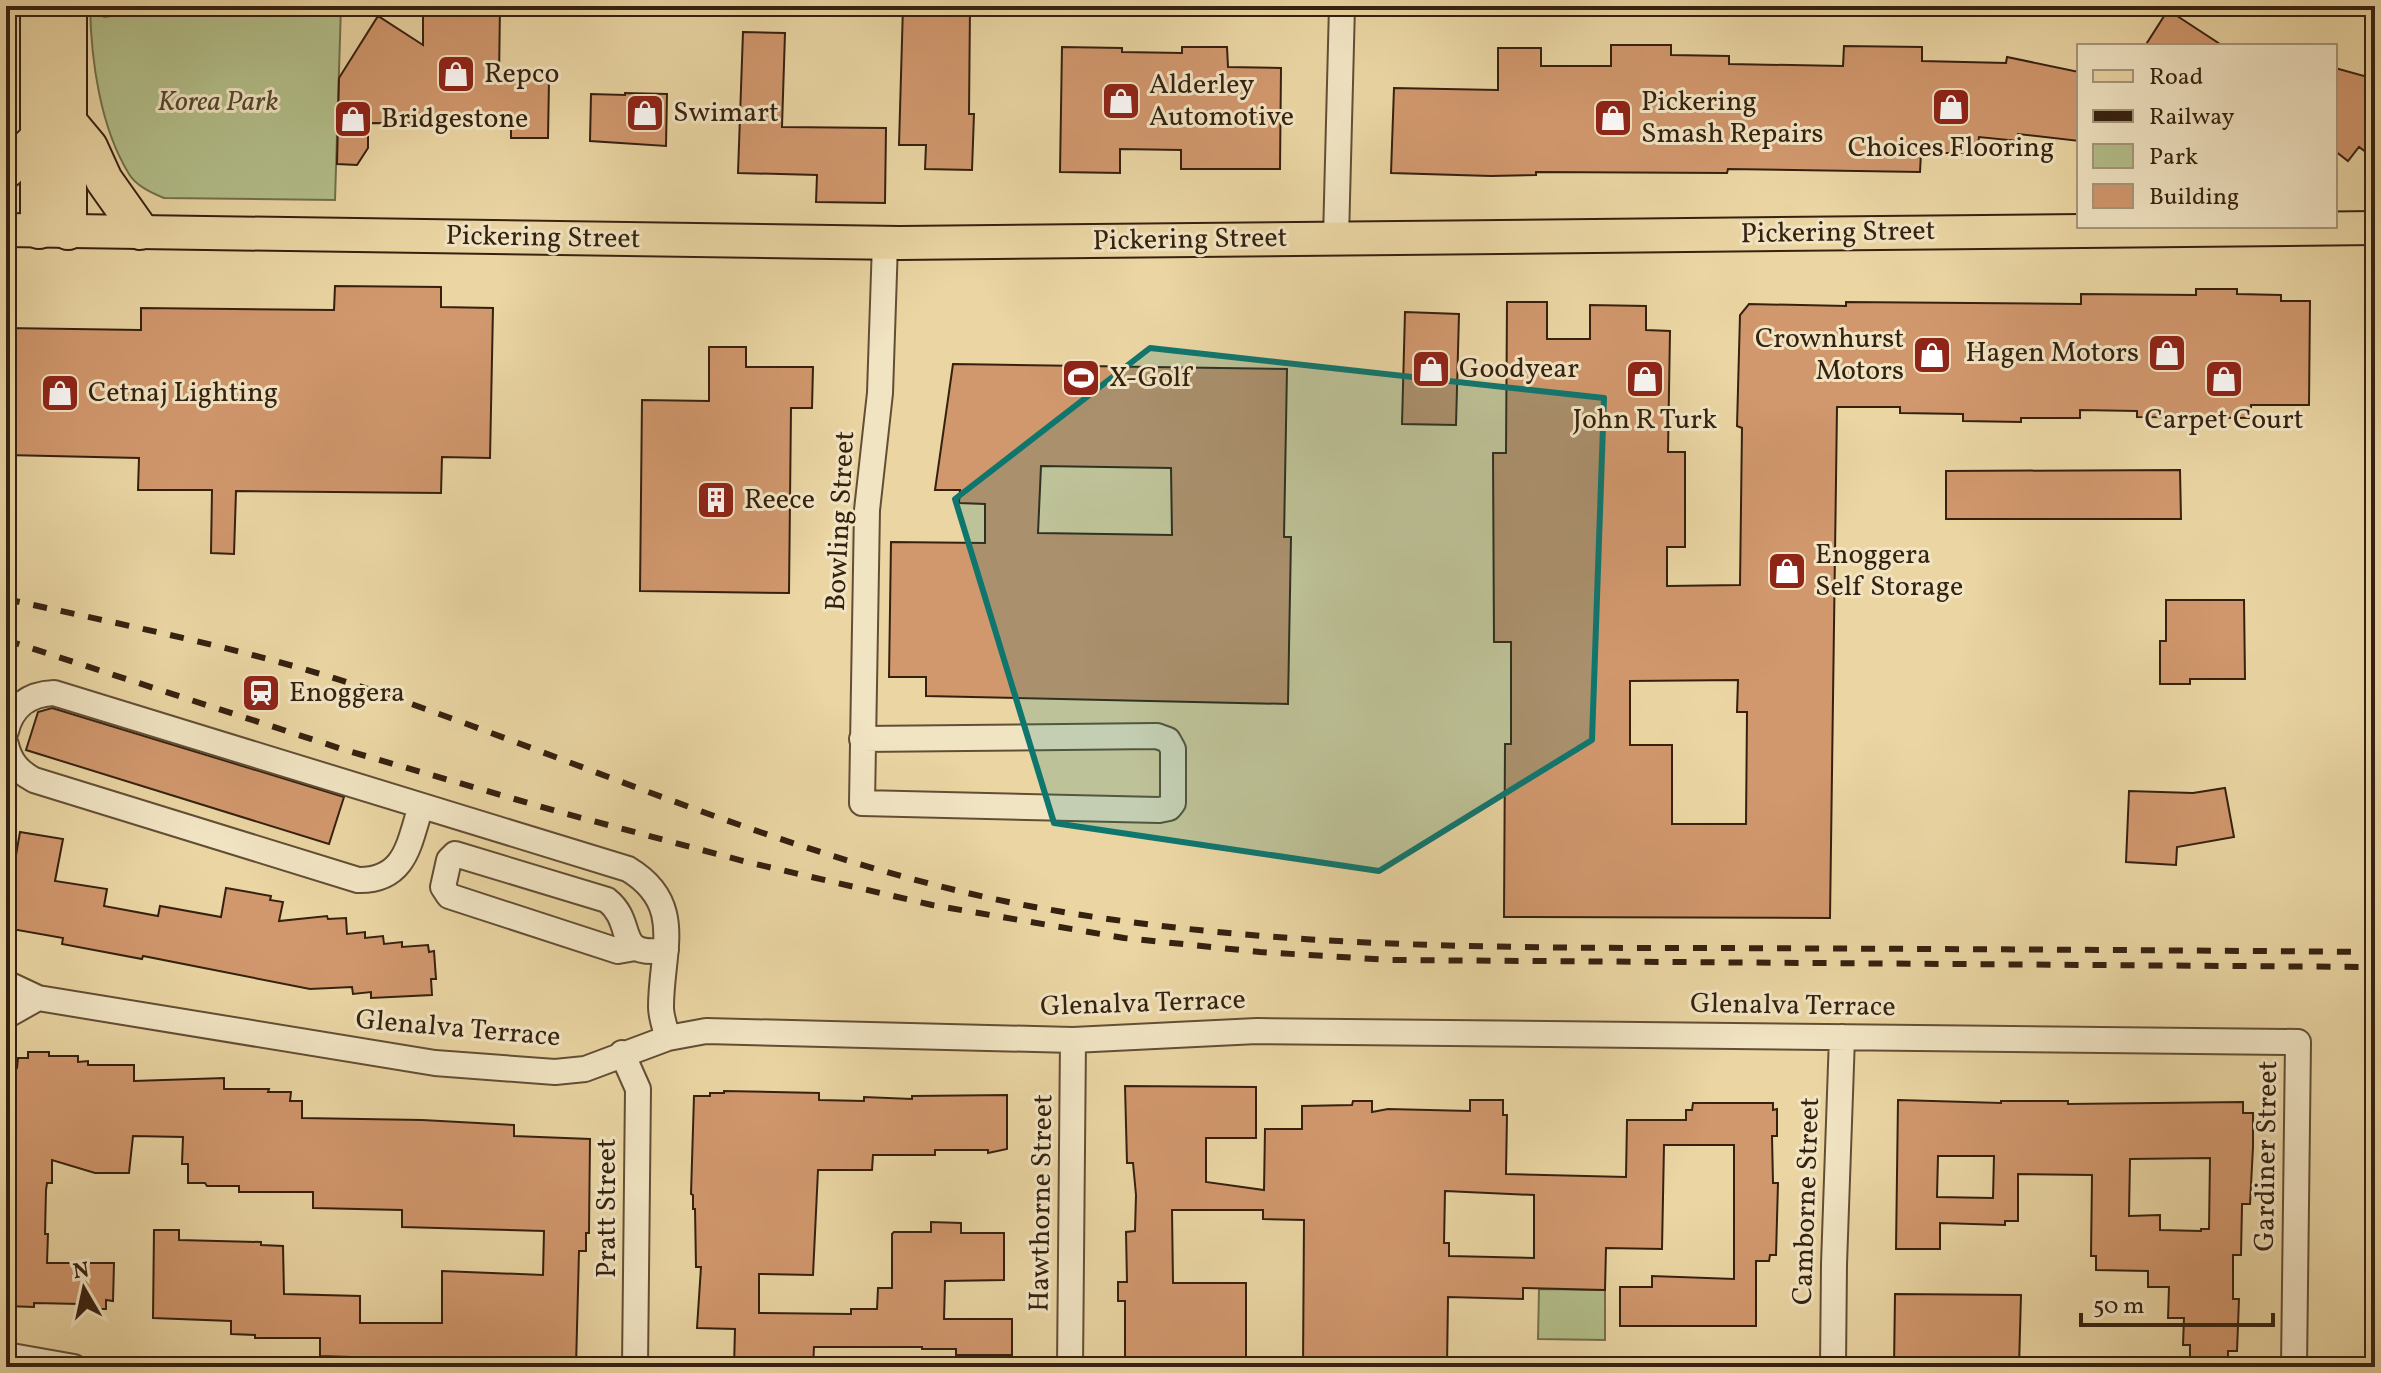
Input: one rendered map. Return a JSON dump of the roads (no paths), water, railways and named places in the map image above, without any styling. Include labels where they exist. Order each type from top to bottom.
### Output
[{"type":"highway","points":[[39,6],[54,130]]},
{"type":"highway","points":[[37,230],[54,130],[68,6]]},
{"type":"highway","points":[[6,170],[54,130]]},
{"type":"highway","points":[[54,130],[89,147],[104,180],[140,231]]},
{"type":"main road","name":"Pickering Street","points":[[37,230],[885,243],[2375,228]]},
{"type":"street","points":[[1336,238],[1342,6]]},
{"type":"street","name":"Bowling Street","points":[[862,739],[1157,736],[1168,740],[1173,749],[1173,803],[1169,808],[1159,810],[862,803],[862,739],[867,510],[880,393],[885,243]]},
{"type":"street","points":[[6,727],[11,715],[29,698],[54,693],[628,869],[646,880],[662,903],[666,950],[661,1009],[668,1038]]},
{"type":"street","points":[[6,745],[16,768],[34,780],[358,880],[383,877],[401,862],[421,806]]},
{"type":"street","points":[[635,948],[625,931],[620,913],[607,900],[455,854],[449,860],[443,887],[449,896],[618,951],[635,948],[647,953],[666,950]]},
{"type":"street","name":"Glenalva Terrace","points":[[6,983],[38,998],[435,1063],[555,1072],[585,1069],[668,1038],[706,1031],[1073,1040],[1257,1031],[2298,1042]]},
{"type":"street","points":[[6,1016],[38,998]]},
{"type":"street","name":"Camborne Street","points":[[1833,1367],[1842,1037]]},
{"type":"street","name":"Hawthorne Street","points":[[1070,1367],[1073,1040]]},
{"type":"street","name":"Gardiner Street","points":[[2294,1367],[2298,1042]]},
{"type":"street","name":"Pratt Street","points":[[622,1053],[638,1089],[635,1367]]},
{"type":"street","points":[[6,1355],[74,1367]]},
{"type":"waterway","points":[[105,14],[146,6]]},
{"type":"railway","points":[[6,599],[190,640],[326,676],[453,719],[697,810],[861,865],[1029,906],[1115,920],[1287,938],[1459,946],[2375,952]]},
{"type":"railway","points":[[6,640],[345,750],[563,813],[747,862],[932,905],[1124,938],[1260,952],[1391,960],[2375,967]]},
{"type":"place","name":"Repco","points":[[456,74]]},
{"type":"place","name":"Alderley Automotive","points":[[1121,101]]},
{"type":"place","name":"Choices Flooring","points":[[1951,107]]},
{"type":"place","name":"Swimart","points":[[645,113]]},
{"type":"place","name":"Pickering Smash Repairs","points":[[1613,118]]},
{"type":"place","name":"Bridgestone","points":[[353,119]]},
{"type":"place","name":"Hagen Motors","points":[[2167,353]]},
{"type":"place","name":"Crownhurst Motors","points":[[1932,355]]},
{"type":"place","name":"Goodyear","points":[[1431,369]]},
{"type":"place","name":"X-Golf","points":[[1081,378]]},
{"type":"place","name":"John R Turk","points":[[1645,379]]},
{"type":"place","name":"Carpet Court","points":[[2224,379]]},
{"type":"place","name":"Cetnaj Lighting","points":[[60,393]]},
{"type":"place","name":"Reece","points":[[716,500]]},
{"type":"place","name":"Enoggera Self Storage","points":[[1787,571]]},
{"type":"place","name":"Enoggera","points":[[261,693]]},
{"type":"park label","name":"Korea Park","points":[[218,102]]}]
